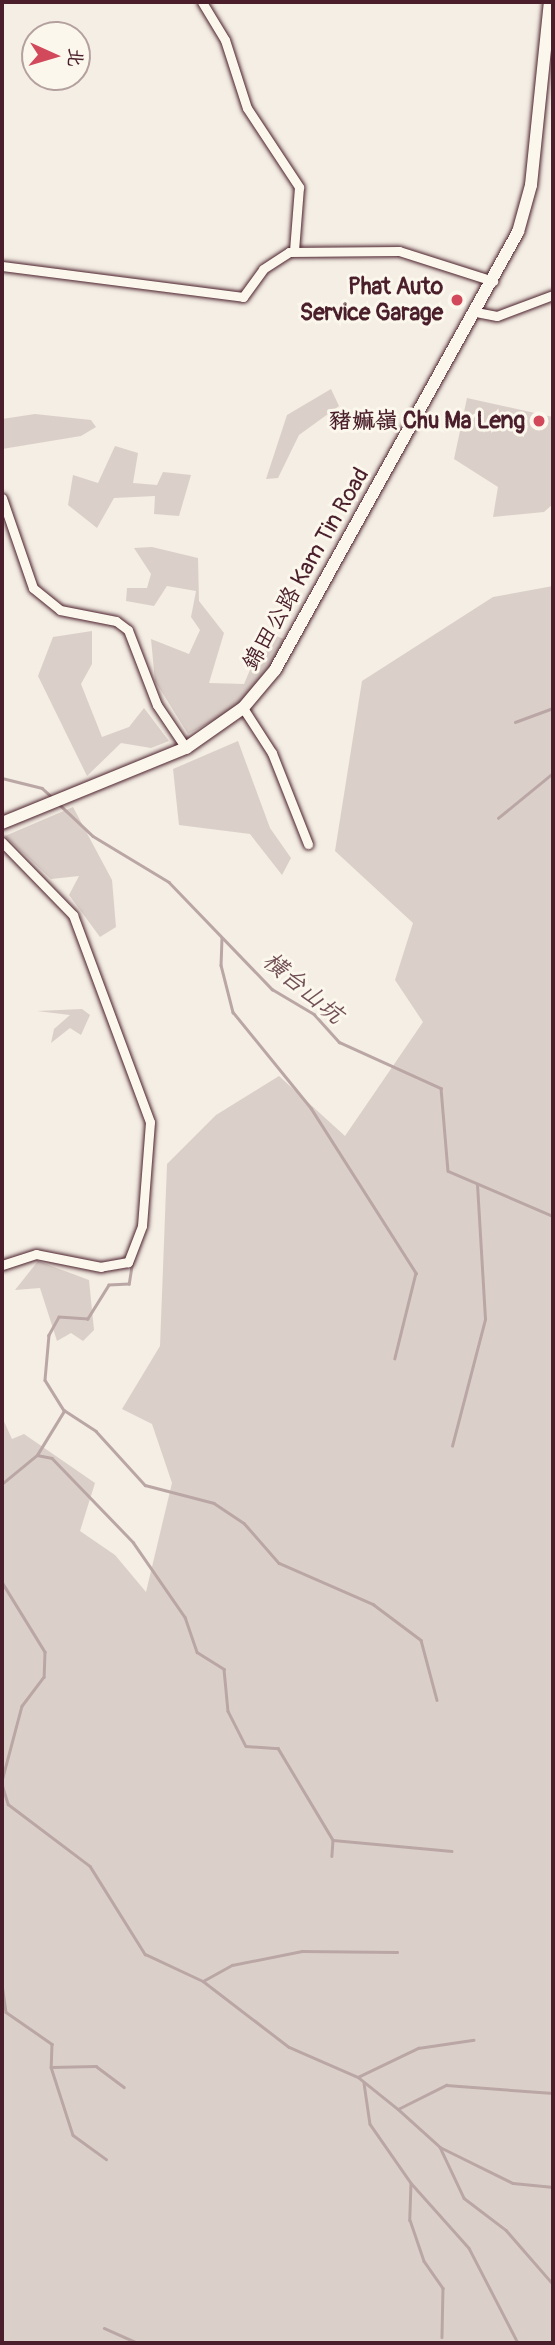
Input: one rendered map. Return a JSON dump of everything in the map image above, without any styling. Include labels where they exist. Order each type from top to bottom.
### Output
[{"type":"main road","name":"錦田公路 Kam Tin Road","points":[[2,823],[187,748],[243,708],[283,656],[518,232],[531,185],[550,2]]},
{"type":"street","points":[[202,2],[225,40],[247,108],[299,187],[294,250]]},
{"type":"street","points":[[2,266],[243,297],[273,260],[294,250],[402,251],[493,281]]},
{"type":"street","points":[[476,312],[497,316],[553,295]]},
{"type":"street","points":[[2,498],[33,588],[60,610],[116,621],[128,630],[158,705],[187,748]]},
{"type":"street","points":[[243,708],[272,753],[308,844]]},
{"type":"street","points":[[2,842],[73,915],[150,1122],[142,1226],[128,1262],[101,1267],[36,1255],[2,1265]]},
{"type":"shaded area","points":[[331,389],[339,406],[299,435],[278,478],[266,479],[287,415]]},
{"type":"shaded area","points":[[467,398],[553,417],[553,504],[544,512],[493,517],[498,487],[454,459]]},
{"type":"shaded area","points":[[35,414],[91,420],[96,427],[81,436],[2,449],[2,419]]},
{"type":"shaded area","points":[[115,446],[138,453],[133,483],[157,485],[163,472],[191,475],[179,516],[154,514],[155,496],[114,498],[97,528],[68,505],[73,475],[98,483]]},
{"type":"shaded area","points":[[152,547],[198,558],[199,601],[224,633],[209,683],[244,684],[266,632],[284,639],[274,674],[237,708],[188,734],[155,681],[151,639],[189,654],[200,630],[191,617],[196,591],[167,586],[154,606],[126,601],[127,588],[147,588],[151,574],[134,548]]},
{"type":"shaded area","points":[[553,586],[553,2343],[2,2343],[2,1417],[12,1439],[24,1434],[95,1483],[80,1531],[115,1555],[146,1592],[172,1483],[152,1424],[122,1409],[160,1346],[167,1164],[216,1115],[279,1076],[345,1136],[423,1022],[395,980],[413,923],[335,851],[362,681],[493,597]]},
{"type":"shaded area","points":[[92,631],[92,664],[81,684],[102,737],[129,727],[144,708],[169,741],[151,748],[121,743],[87,776],[38,676],[53,637]]},
{"type":"shaded area","points":[[238,741],[270,828],[291,858],[282,875],[250,834],[179,825],[173,769]]},
{"type":"shaded area","points":[[73,807],[112,880],[116,927],[100,937],[69,895],[79,876],[51,879],[5,836]]},
{"type":"shaded area","points":[[82,1009],[90,1015],[81,1035],[70,1028],[51,1043],[54,1029],[70,1015],[37,1011]]},
{"type":"shaded area","points":[[38,1261],[89,1280],[94,1330],[83,1341],[71,1333],[57,1341],[40,1288],[15,1290]]},
{"type":"waterway","points":[[515,722],[553,708]]},
{"type":"waterway","points":[[498,818],[553,773]]},
{"type":"waterway","name":"橫台山坑","points":[[2,778],[42,788],[53,798]]},
{"type":"waterway","name":"橫台山坑","points":[[60,805],[93,836],[169,882],[272,989],[314,1014],[339,1042],[441,1088],[448,1171],[553,1216]]},
{"type":"waterway","points":[[222,938],[221,965],[233,1012],[311,1108],[416,1273],[395,1358]]},
{"type":"waterway","points":[[452,1446],[485,1319],[477,1185]]},
{"type":"waterway","points":[[133,1260],[129,1284],[109,1285],[88,1319],[59,1317],[49,1335],[45,1380],[64,1410],[96,1431],[145,1485],[214,1503],[244,1523],[279,1563],[373,1604],[421,1640],[437,1700]]},
{"type":"waterway","points":[[3,1483],[37,1455],[64,1411]]},
{"type":"waterway","points":[[37,1455],[52,1458],[133,1542],[185,1617],[197,1652],[224,1669],[228,1711],[246,1746],[278,1748],[333,1840],[332,1856]]},
{"type":"waterway","points":[[2,1582],[45,1652],[44,1677],[22,1706],[2,1781]]},
{"type":"waterway","points":[[2,1784],[8,1804],[90,1866],[145,1954],[203,1981],[289,2047],[358,2077],[398,2109],[440,2147],[464,2198],[506,2230],[553,2284]]},
{"type":"waterway","points":[[333,1840],[451,1851]]},
{"type":"waterway","points":[[203,1981],[232,1965],[302,1951],[397,1952]]},
{"type":"waterway","points":[[2,1984],[6,2012],[52,2044],[51,2067],[73,2135],[106,2159]]},
{"type":"waterway","points":[[358,2077],[418,2048],[473,2040]]},
{"type":"waterway","points":[[51,2067],[96,2066],[124,2087]]},
{"type":"waterway","points":[[364,2083],[370,2124],[411,2183],[410,2220],[424,2261],[443,2288],[442,2337]]},
{"type":"waterway","points":[[398,2109],[446,2085],[553,2093]]},
{"type":"waterway","points":[[440,2147],[513,2183],[553,2187]]},
{"type":"waterway","points":[[412,2184],[469,2248],[518,2343]]},
{"type":"waterway","points":[[104,2328],[138,2343]]},
{"type":"place","name":"Phat Auto Service Garage","points":[[457,300]]},
{"type":"place","name":"豬嫲嶺 Chu Ma Leng","points":[[539,421]]}]
